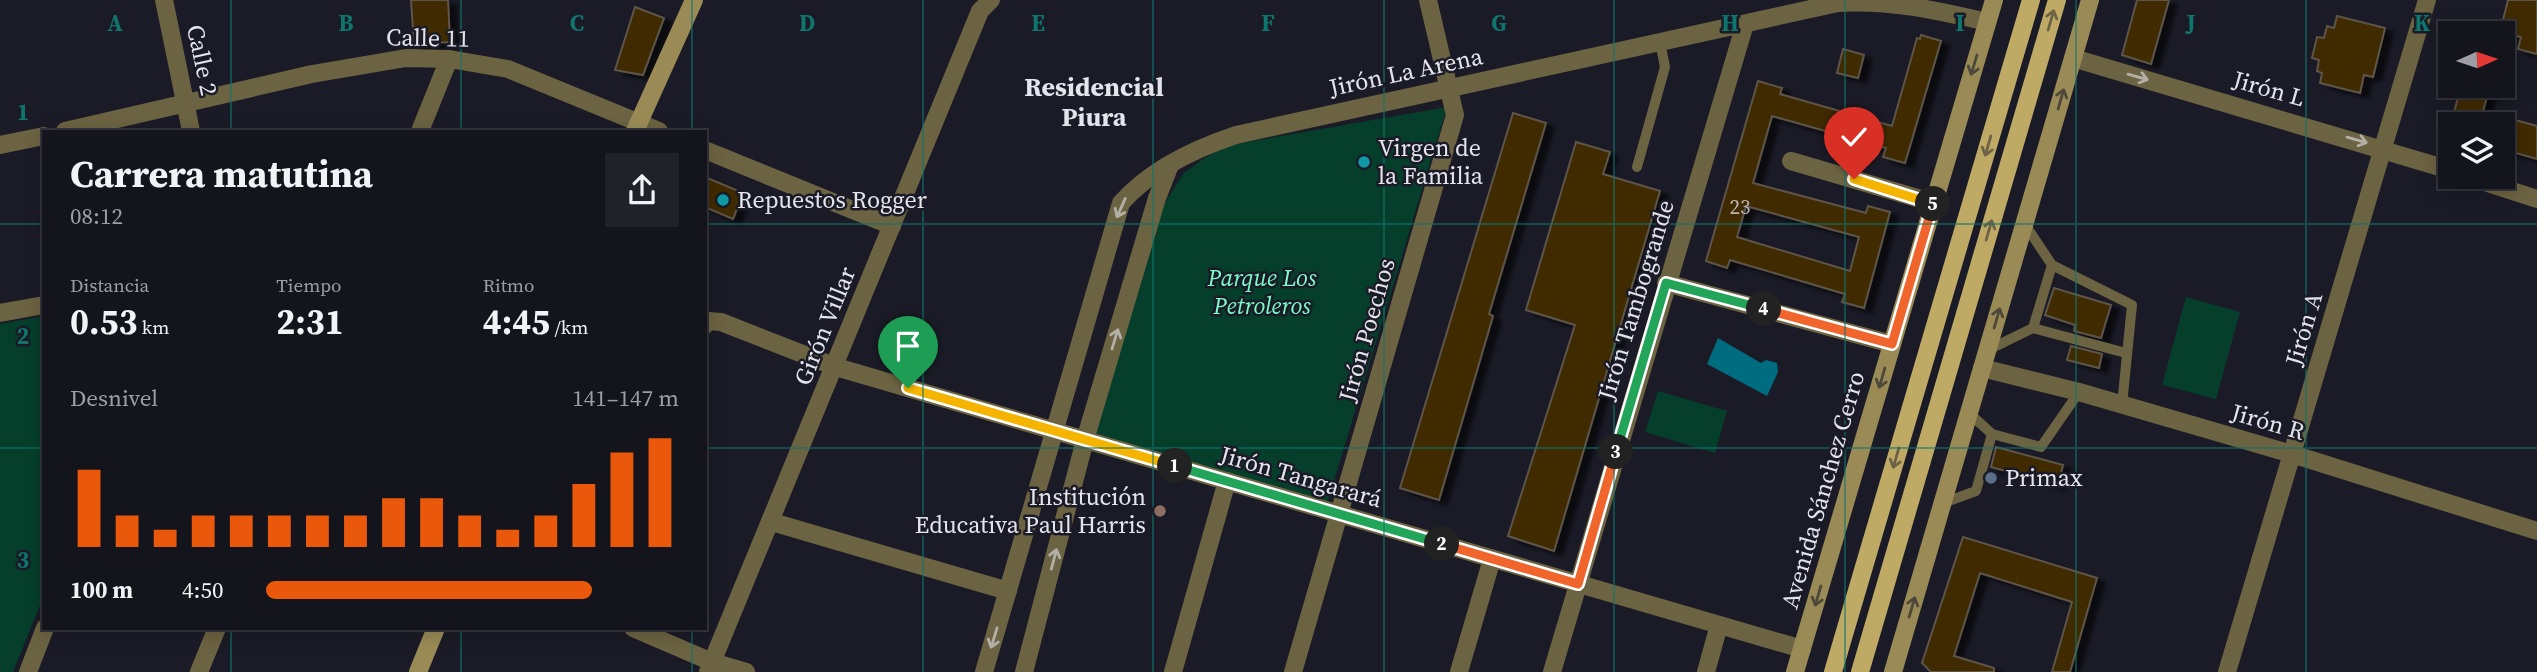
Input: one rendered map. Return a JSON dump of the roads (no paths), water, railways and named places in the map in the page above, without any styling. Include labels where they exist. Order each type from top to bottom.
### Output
[{"type":"main road","points":[[637,127],[694,0]]},
{"type":"main road","name":"Avenida Sánchez Cerro","points":[[1795,672],[1994,0]]},
{"type":"main road","points":[[1833,672],[2031,0]]},
{"type":"main road","points":[[1860,672],[2057,0]]},
{"type":"main road","points":[[1893,672],[2090,0]]},
{"type":"main road","points":[[418,672],[435,630]]},
{"type":"street","name":"Calle 2","points":[[164,0],[188,105],[191,130]]},
{"type":"street","name":"Girón Villar","points":[[710,667],[836,367],[980,11],[991,0]]},
{"type":"street","name":"Jirón Poechos","points":[[1293,672],[1455,115],[1427,0]]},
{"type":"street","name":"Jirón La Arena","points":[[984,672],[1121,203],[1138,184],[1201,146],[1236,135],[1838,3],[1871,0],[1903,3],[1987,22]]},
{"type":"street","name":"Jirón A","points":[[2227,672],[2427,0]]},
{"type":"street","name":"Jirón Tambogrande","points":[[1552,672],[1745,24]]},
{"type":"street","name":"Jirón L","points":[[2073,58],[2438,166]]},
{"type":"street","name":"Calle 11","points":[[70,130],[373,62],[449,59],[508,69],[637,127]]},
{"type":"street","points":[[420,130],[449,59]]},
{"type":"street","points":[[0,145],[42,136]]},
{"type":"street","points":[[707,151],[891,226]]},
{"type":"street","points":[[1791,161],[1934,203]]},
{"type":"street","points":[[1024,672],[1085,440],[1157,198],[1170,165]]},
{"type":"street","points":[[2506,189],[2537,199]]},
{"type":"street","points":[[1666,283],[1892,344]]},
{"type":"street","points":[[0,313],[42,305]]},
{"type":"street","name":"Jirón Tangarará","points":[[707,323],[721,321],[836,367],[1802,649]]},
{"type":"street","name":"Jirón R","points":[[1982,368],[2079,392],[2292,454],[2537,531]]},
{"type":"street","points":[[1173,672],[1227,481]]},
{"type":"street","points":[[772,522],[1008,591]]},
{"type":"street","points":[[1459,672],[1493,559]]},
{"type":"street","points":[[1706,672],[1719,625]]},
{"type":"street","points":[[28,672],[44,630]]},
{"type":"street","points":[[200,672],[216,630]]},
{"type":"street","points":[[637,630],[710,667],[747,672]]},
{"type":"lane","points":[[1637,167],[1665,67],[1660,42]]},
{"type":"lane","points":[[2024,223],[2052,265],[2132,305],[2122,405]]},
{"type":"lane","points":[[2034,328],[2052,265]]},
{"type":"lane","points":[[1987,350],[2034,328],[2126,354]]},
{"type":"lane","points":[[1969,413],[1992,434],[2041,447],[2079,392]]},
{"type":"lane","points":[[1942,503],[1976,491],[1992,434]]},
{"type":"water","points":[[1718,338],[1761,363],[1766,360],[1777,363],[1778,372],[1767,396],[1707,364]]},
{"type":"place","name":"Virgen de la Familia","points":[[1364,162]]},
{"type":"place","name":"Repuestos Rogger","points":[[723,200]]},
{"type":"place","name":"Primax","points":[[1991,478]]},
{"type":"place","name":"Institución Educativa Paul Harris","points":[[1160,511]]},
{"type":"district","name":"Residencial Piura","points":[[1094,102]]},
{"type":"park label","name":"Parque Los Petroleros","points":[[1262,292]]}]
